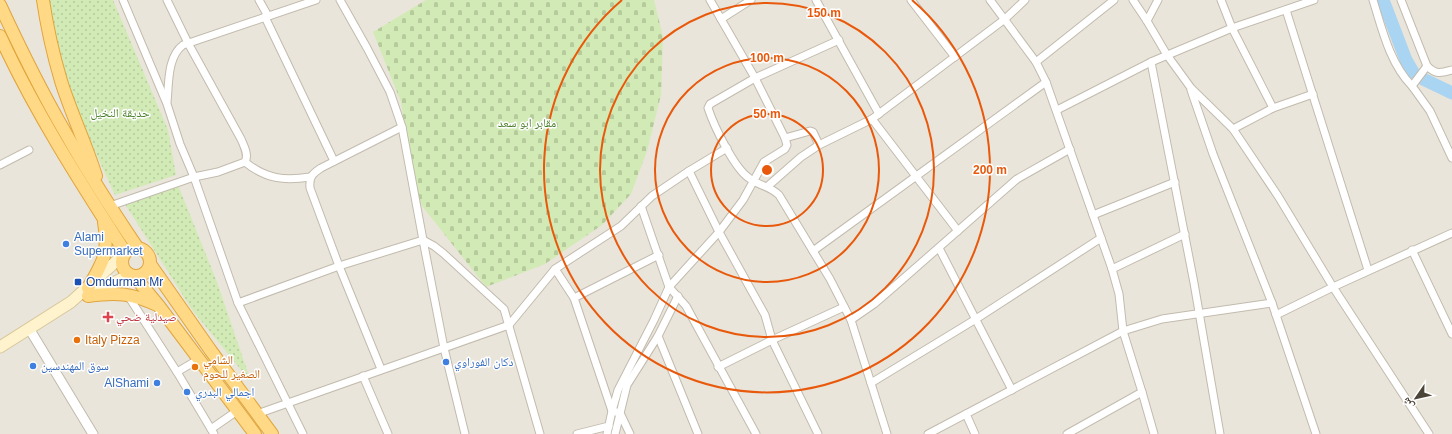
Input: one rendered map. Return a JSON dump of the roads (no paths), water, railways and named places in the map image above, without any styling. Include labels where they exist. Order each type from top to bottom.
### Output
[{"type":"highway","points":[[44,0],[46,23],[62,81],[88,150],[101,192]]},
{"type":"highway","points":[[0,5],[44,96],[101,192],[137,248]]},
{"type":"highway","points":[[0,36],[53,138],[104,219],[124,254]]},
{"type":"highway","points":[[104,219],[106,233],[105,256],[102,266],[88,292],[127,294],[159,306]]},
{"type":"highway","points":[[254,434],[159,306],[132,276],[125,272],[121,261],[124,254],[129,249],[142,249],[148,255],[150,264],[272,434]]},
{"type":"highway","points":[[132,276],[139,276],[146,272],[150,264]]},
{"type":"main road","points":[[88,292],[124,254]]},
{"type":"main road","points":[[0,347],[30,330],[88,292],[132,276]]},
{"type":"street","points":[[123,0],[167,104],[238,303],[302,434]]},
{"type":"street","points":[[167,0],[188,44],[241,139],[246,154],[245,162]]},
{"type":"street","points":[[259,0],[334,161]]},
{"type":"street","points":[[167,104],[170,70],[178,48],[316,0]]},
{"type":"street","points":[[340,0],[390,92],[402,127],[422,240],[444,348],[465,434]]},
{"type":"street","points":[[608,434],[612,411],[621,383],[641,347],[669,287],[719,232],[743,200],[764,162],[785,149],[787,145],[785,138],[755,78],[710,0]]},
{"type":"street","points":[[721,19],[751,0]]},
{"type":"street","points":[[816,0],[879,114]]},
{"type":"street","points":[[911,0],[954,57]]},
{"type":"street","points":[[990,0],[1036,62],[1057,110],[1112,269],[1118,294],[1123,331],[1154,434]]},
{"type":"street","points":[[768,186],[800,157],[879,114],[1005,19],[1025,0]]},
{"type":"street","points":[[1036,62],[1114,0]]},
{"type":"street","points":[[1133,0],[1167,55],[1191,88],[1233,129],[1278,196],[1333,287],[1429,434]]},
{"type":"street","points":[[1147,21],[1158,0]]},
{"type":"street","points":[[1221,0],[1232,28],[1273,108]]},
{"type":"street","points":[[1057,110],[1167,55],[1232,28],[1286,10],[1300,2],[1314,0]]},
{"type":"street","points":[[1373,0],[1390,51],[1403,75],[1430,111],[1452,158]]},
{"type":"street","points":[[1401,0],[1428,66],[1437,73],[1452,70]]},
{"type":"street","points":[[1286,10],[1368,270]]},
{"type":"street","points":[[839,40],[755,78],[708,106],[727,148],[740,170],[754,182],[768,186],[782,200],[813,251],[844,307],[851,320],[888,434]]},
{"type":"street","points":[[1151,62],[1185,234],[1220,434]]},
{"type":"street","points":[[1412,86],[1428,66]]},
{"type":"street","points":[[813,251],[1046,82]]},
{"type":"street","points":[[1191,88],[1213,154],[1272,303],[1316,434]]},
{"type":"street","points":[[1233,129],[1273,108],[1313,94]]},
{"type":"street","points":[[872,119],[958,231]]},
{"type":"street","points":[[381,369],[339,266],[310,188],[310,177],[313,173],[334,161],[402,127]]},
{"type":"street","points":[[785,138],[810,131],[813,132],[819,146]]},
{"type":"street","points":[[257,414],[509,325],[555,269],[620,226],[652,196],[727,148]]},
{"type":"street","points":[[851,320],[874,304],[1017,178],[1070,149]]},
{"type":"street","points":[[0,165],[28,150]]},
{"type":"street","points":[[110,206],[194,177],[218,172],[245,162]]},
{"type":"street","points":[[245,162],[255,170],[278,178],[294,179],[310,177]]},
{"type":"street","points":[[689,171],[719,232],[765,315],[772,340],[818,434]]},
{"type":"street","points":[[1093,215],[1175,182]]},
{"type":"street","points":[[641,206],[669,287],[686,306],[756,434]]},
{"type":"street","points":[[1276,315],[1368,270],[1452,232]]},
{"type":"street","points":[[1112,269],[1185,234]]},
{"type":"street","points":[[871,383],[976,319],[1101,238]]},
{"type":"street","points":[[238,303],[339,266],[422,240],[434,246],[495,300],[504,310],[540,434]]},
{"type":"street","points":[[939,248],[1012,390]]},
{"type":"street","points":[[1412,250],[1452,334]]},
{"type":"street","points":[[574,298],[659,255]]},
{"type":"street","points":[[555,269],[574,298],[612,411]]},
{"type":"street","points":[[127,294],[177,372],[212,431],[237,411]]},
{"type":"street","points":[[616,434],[628,385],[658,336],[678,296]]},
{"type":"street","points":[[928,434],[1123,331],[1162,319],[1272,303]]},
{"type":"street","points":[[718,366],[844,307]]},
{"type":"street","points":[[30,330],[93,434]]},
{"type":"street","points":[[658,336],[698,434]]},
{"type":"street","points":[[177,372],[198,359]]},
{"type":"street","points":[[363,376],[388,434]]},
{"type":"street","points":[[1067,434],[1142,392]]},
{"type":"street","points":[[612,411],[620,413]]},
{"type":"street","points":[[620,413],[630,434]]},
{"type":"street","points":[[966,414],[975,434]]},
{"type":"street","points":[[578,434],[609,426]]},
{"type":"waterway","points":[[1383,0],[1406,60],[1413,72]]},
{"type":"waterway","points":[[1423,79],[1452,93]]},
{"type":"place","name":"Alami Supermarket","points":[[66,244]]},
{"type":"place","name":"Omdurman Mr","points":[[78,282]]},
{"type":"place","name":"صيدلية ضحي","points":[[108,317]]},
{"type":"place","name":"Italy Pizza","points":[[77,340]]},
{"type":"place","name":"دكان الفوراوي","points":[[446,362]]},
{"type":"place","name":"سوق المهندسين","points":[[33,366]]},
{"type":"place","name":"الشامي الصغير للحوم","points":[[195,367]]},
{"type":"place","name":"AlShami","points":[[157,383]]},
{"type":"place","name":"اجمالي البدري","points":[[187,392]]},
{"type":"park label","name":"حديقة النخيل","points":[[120,113]]},
{"type":"park label","name":"مقابر ابو سعد","points":[[527,123]]}]
